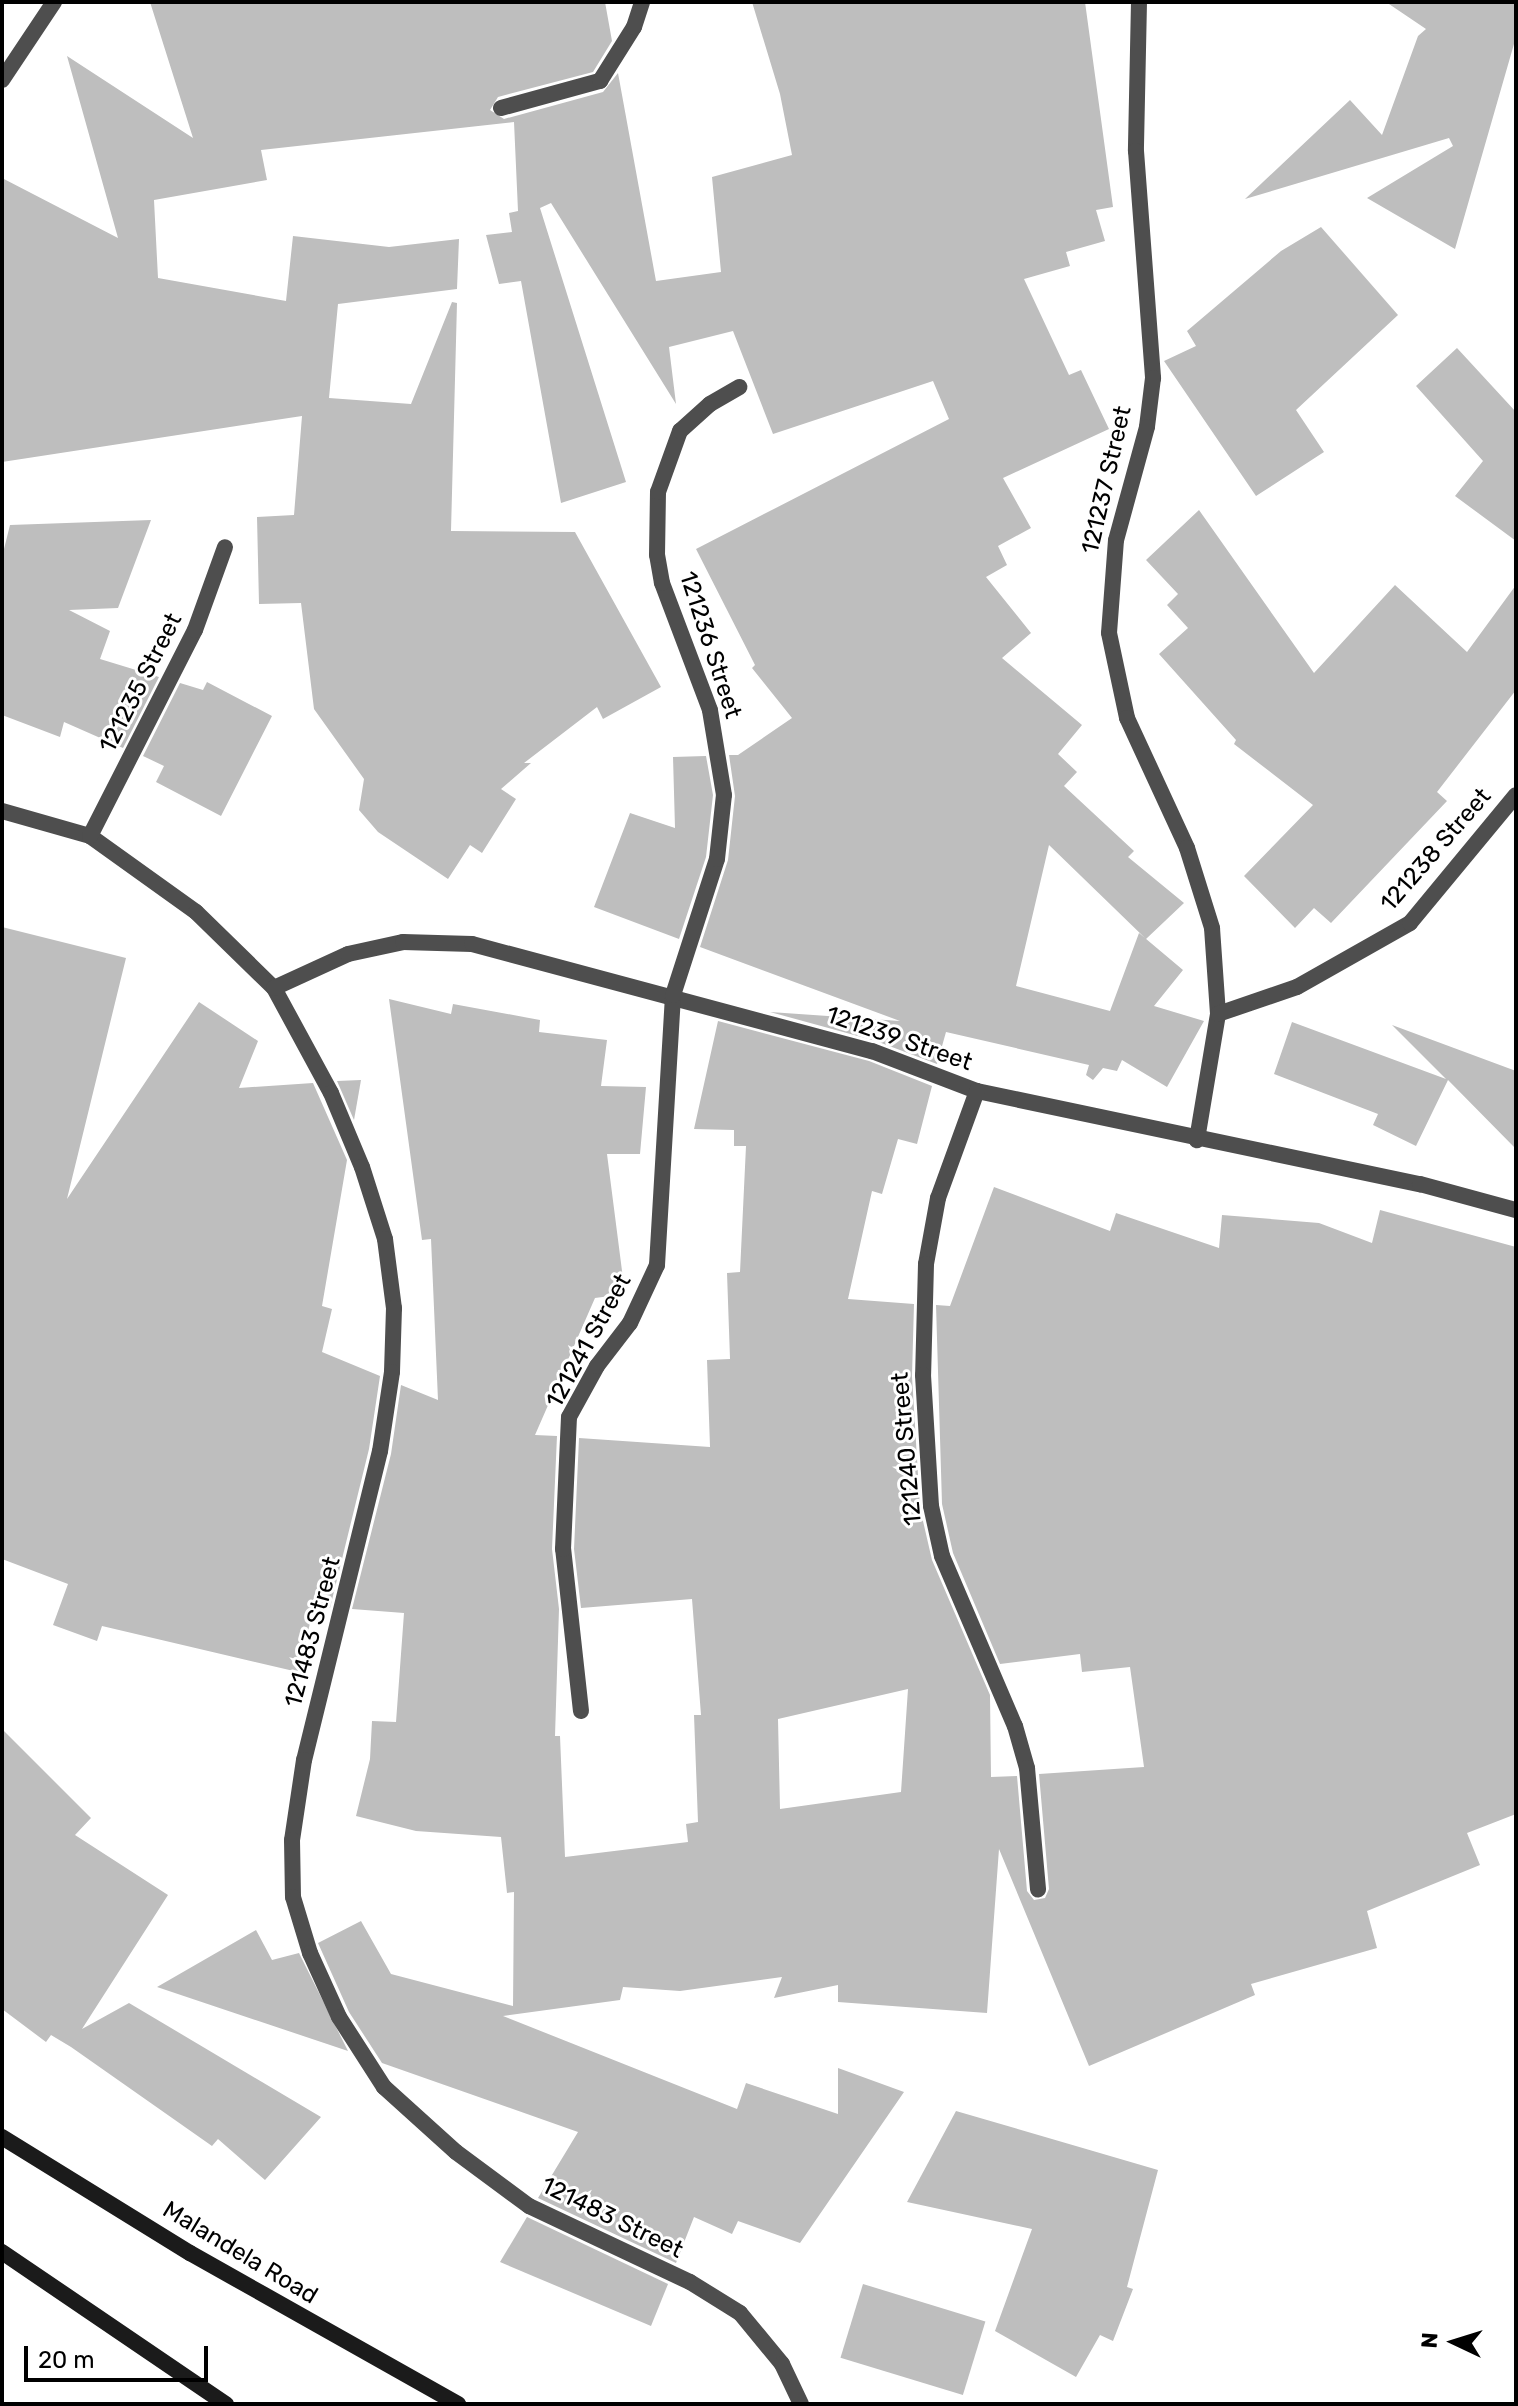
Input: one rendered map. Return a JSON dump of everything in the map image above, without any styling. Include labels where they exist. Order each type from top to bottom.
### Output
[{"type":"main road","name":"Malandela Road","points":[[2,2137],[190,2253],[458,2404]]},
{"type":"main road","points":[[2,2252],[226,2404]]},
{"type":"street","points":[[2,80],[54,2]]},
{"type":"street","points":[[501,108],[600,81],[634,27],[642,2]]},
{"type":"street","name":"121237 Street","points":[[1139,2],[1136,151],[1153,378],[1147,427],[1116,540],[1109,633],[1127,718],[1187,848],[1212,928],[1218,1014],[1197,1140]]},
{"type":"street","name":"121236 Street","points":[[673,995],[717,859],[724,795],[710,710],[662,583],[657,555],[658,492],[680,431],[740,387]]},
{"type":"street","name":"121235 Street","points":[[90,836],[195,630],[225,547]]},
{"type":"street","name":"121238 Street","points":[[1218,1014],[1309,981],[1410,923],[1516,795]]},
{"type":"street","name":"121483 Street","points":[[2,811],[90,836],[196,912],[274,988],[331,1093],[362,1167],[385,1239],[394,1308],[392,1372],[380,1451],[304,1760],[292,1840],[293,1897],[310,1953],[339,2017],[384,2087],[456,2152],[529,2206],[690,2282],[740,2313],[782,2364],[801,2404]]},
{"type":"street","name":"121239 Street","points":[[274,988],[348,954],[435,941],[472,944],[673,995],[872,1051],[977,1091],[1197,1140],[1420,1184],[1516,1210]]},
{"type":"street","name":"121241 Street","points":[[581,1711],[563,1549],[564,1454],[569,1417],[597,1366],[630,1323],[657,1265],[673,995]]},
{"type":"street","name":"121240 Street","points":[[977,1091],[938,1198],[926,1264],[923,1375],[931,1506],[942,1556],[1015,1726],[1027,1768],[1038,1890]]},
{"type":"building","points":[[150,2],[605,2],[612,41],[593,72],[498,97],[490,110],[504,119],[603,92],[618,73],[656,281],[721,272],[712,177],[792,155],[780,94],[752,2],[1085,2],[1113,207],[1096,210],[1105,241],[1066,252],[1070,266],[1024,279],[1069,375],[1081,370],[1109,429],[1003,478],[1031,528],[998,546],[1007,565],[986,577],[1031,633],[1002,658],[1082,725],[1058,754],[1077,772],[1064,786],[1134,851],[1128,857],[1184,903],[1146,939],[1183,970],[1154,1006],[1204,1021],[1167,1087],[1122,1060],[1117,1071],[1103,1068],[1093,1080],[1086,1075],[1089,1065],[946,1032],[937,1064],[876,1041],[770,1012],[900,1021],[700,947],[728,860],[735,796],[729,755],[738,755],[792,718],[752,668],[755,665],[696,549],[949,419],[933,381],[773,434],[733,331],[669,347],[676,404],[551,203],[540,208],[626,482],[561,503],[521,281],[499,284],[486,235],[512,232],[509,213],[518,211],[514,122],[261,150],[267,180],[154,200],[158,278],[286,301],[293,236],[389,247],[459,239],[457,289],[338,304],[329,398],[411,404],[452,302],[457,303],[451,531],[575,532],[661,687],[603,719],[597,707],[524,763],[531,763],[501,789],[516,799],[482,853],[470,845],[448,879],[378,832],[359,810],[364,779],[314,709],[301,603],[259,604],[257,517],[294,515],[302,416],[2,462],[2,178],[118,238],[67,56],[193,138]],"holes":[[[1049,845],[1145,938],[1139,933],[1110,1011],[1016,986]]]},
{"type":"building","points":[[1386,2],[1516,2],[1516,37],[1455,249],[1367,198],[1453,146],[1449,138],[1245,199],[1350,100],[1382,135],[1418,36],[1426,29]]},
{"type":"building","points":[[1321,227],[1398,315],[1296,410],[1324,452],[1256,496],[1164,361],[1196,346],[1187,331],[1281,251]]},
{"type":"building","points":[[1457,348],[1516,412],[1516,541],[1455,496],[1483,461],[1416,386]]},
{"type":"building","points":[[1199,510],[1314,673],[1395,585],[1467,652],[1516,585],[1516,690],[1437,792],[1447,801],[1331,923],[1314,908],[1295,928],[1244,876],[1313,805],[1234,744],[1236,740],[1159,654],[1188,628],[1167,605],[1178,594],[1146,560]]},
{"type":"building","points":[[151,520],[118,608],[69,610],[110,631],[100,659],[159,677],[123,748],[64,722],[60,737],[2,715],[2,557],[10,525]]},
{"type":"building","points":[[207,682],[272,716],[221,816],[156,782],[164,766],[143,756],[180,683],[203,690]]},
{"type":"building","points":[[706,756],[713,795],[706,857],[679,939],[594,907],[630,813],[675,828],[673,757]]},
{"type":"building","points":[[2,927],[126,958],[67,1199],[199,1002],[258,1041],[239,1088],[313,1083],[347,1160],[322,1306],[332,1309],[322,1352],[380,1376],[369,1449],[330,1608],[314,1607],[298,1672],[102,1626],[97,1641],[53,1625],[68,1584],[2,1559]]},
{"type":"building","points":[[389,999],[451,1014],[453,1004],[540,1020],[539,1032],[607,1040],[601,1086],[646,1087],[640,1154],[607,1154],[625,1294],[595,1298],[535,1435],[557,1436],[552,1549],[559,1609],[555,1736],[560,1736],[565,1857],[688,1842],[686,1824],[698,1822],[694,1715],[701,1715],[692,1599],[581,1608],[574,1549],[579,1438],[710,1447],[707,1360],[730,1359],[727,1273],[740,1272],[746,1146],[734,1146],[734,1130],[694,1129],[718,1021],[869,1061],[932,1086],[917,1144],[898,1139],[882,1194],[872,1191],[848,1299],[914,1304],[912,1376],[920,1508],[932,1560],[990,1695],[991,1777],[1017,1776],[1027,1891],[1034,1900],[1045,1898],[1049,1889],[1039,1774],[1144,1767],[1130,1667],[1082,1672],[1080,1654],[1000,1664],[953,1553],[942,1504],[936,1305],[950,1306],[994,1187],[1110,1231],[1116,1213],[1219,1248],[1222,1215],[1319,1223],[1372,1243],[1380,1210],[1516,1247],[1516,1814],[1467,1833],[1480,1865],[1367,1911],[1377,1948],[1251,1984],[1255,1995],[1089,2066],[999,1849],[987,2013],[838,2002],[838,1985],[774,1998],[782,1977],[680,1991],[623,1987],[620,2000],[503,2016],[737,2109],[746,2083],[838,2114],[838,2068],[904,2092],[800,2243],[738,2221],[732,2234],[694,2217],[676,2263],[538,2198],[578,2132],[382,2063],[349,2012],[318,1943],[361,1921],[391,1974],[513,2006],[514,1892],[507,1893],[501,1837],[416,1831],[356,1816],[370,1759],[372,1721],[396,1722],[404,1613],[352,1609],[391,1454],[401,1385],[438,1400],[431,1239],[422,1240]],"holes":[[[908,1689],[901,1792],[780,1809],[778,1719]]]},
{"type":"building","points":[[1292,1022],[1446,1079],[1392,1025],[1516,1071],[1516,1149],[1448,1080],[1416,1146],[1373,1125],[1378,1114],[1274,1074]]},
{"type":"building","points":[[361,1080],[354,1120],[337,1081]]},
{"type":"building","points":[[2,1729],[91,1818],[75,1835],[168,1895],[82,2029],[129,2003],[321,2117],[265,2180],[218,2139],[212,2146],[71,2047],[51,2035],[46,2042],[2,2009]]},
{"type":"building","points":[[256,1930],[272,1960],[299,1953],[348,2051],[157,1987]]},
{"type":"building","points":[[956,2111],[1158,2170],[1127,2287],[1133,2289],[1113,2341],[1100,2335],[1076,2377],[995,2331],[1032,2229],[907,2202]]},
{"type":"building","points":[[527,2217],[668,2284],[651,2326],[500,2262]]},
{"type":"building","points":[[863,2284],[985,2321],[963,2395],[840,2358]]}]
